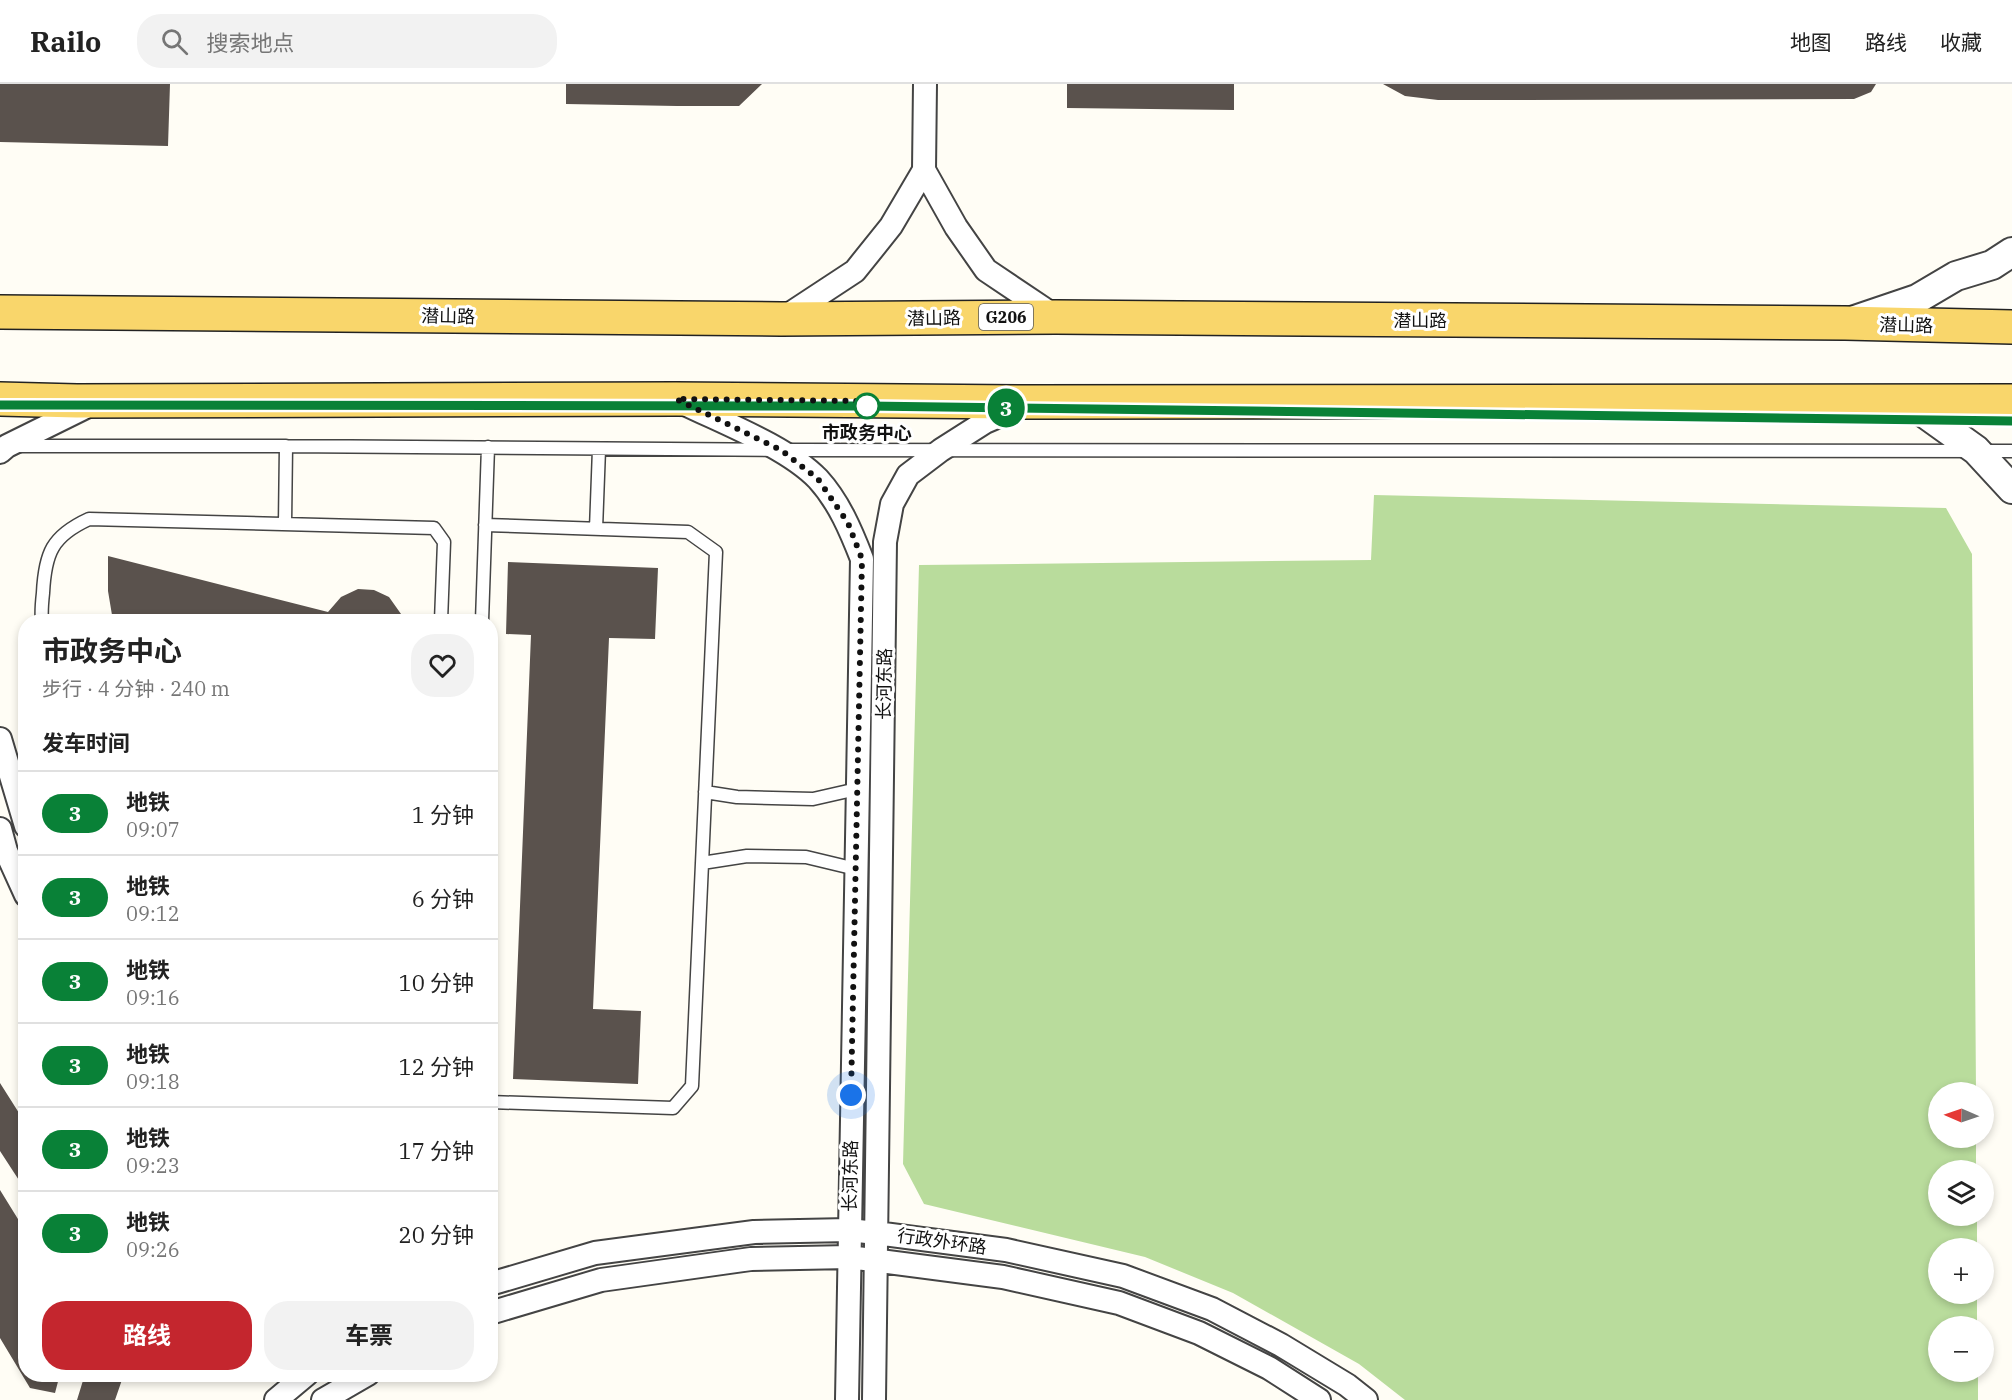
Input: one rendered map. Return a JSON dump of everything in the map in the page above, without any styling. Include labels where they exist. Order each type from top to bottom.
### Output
[{"type":"main road","name":"潜山路","points":[[0,312],[781,319],[1056,317],[1845,323],[2012,327]]},
{"type":"main road","points":[[0,399],[98,401],[676,399],[1029,402],[2012,400]]},
{"type":"street","points":[[781,319],[855,271],[891,226],[924,170],[925,84]]},
{"type":"street","points":[[924,170],[956,227],[986,270],[1056,317]]},
{"type":"street","points":[[1845,323],[1917,300],[1956,276],[1992,265],[2012,252]]},
{"type":"street","name":"长河东路","points":[[676,399],[781,450],[818,479],[848,523],[862,559],[847,1400]]},
{"type":"street","points":[[2,448],[98,401]]},
{"type":"street","name":"长河东路","points":[[874,1400],[885,542],[892,504],[908,475],[941,450],[985,422],[1029,402]]},
{"type":"street","points":[[1909,402],[1976,450],[2012,489]]},
{"type":"street","points":[[0,740],[18,800]]},
{"type":"street","points":[[0,829],[6,851],[18,877]]},
{"type":"street","name":"行政外环路","points":[[498,1282],[595,1253],[754,1232],[849,1230],[1006,1250],[1123,1276],[1212,1309],[1281,1345],[1347,1385],[1366,1400]]},
{"type":"street","name":"行政外环路","points":[[498,1312],[601,1280],[751,1259],[849,1257],[1003,1276],[1119,1304],[1199,1333],[1269,1368],[1319,1400]]},
{"type":"street","points":[[276,1400],[297,1382]]},
{"type":"street","points":[[316,1382],[326,1399],[356,1383]]},
{"type":"lane","points":[[2,448],[286,446],[781,450],[2012,451]]},
{"type":"lane","points":[[285,524],[286,446]]},
{"type":"lane","points":[[482,614],[488,447]]},
{"type":"lane","points":[[596,529],[599,449]]},
{"type":"lane","points":[[42,614],[44,566],[54,544],[70,528],[89,519],[434,528],[444,542],[441,614]]},
{"type":"lane","points":[[485,525],[688,532],[716,552],[692,1086],[673,1108],[498,1102]]},
{"type":"lane","points":[[705,792],[737,797],[813,799],[857,789]]},
{"type":"lane","points":[[702,863],[747,856],[806,857],[856,869]]},
{"type":"green space","points":[[1374,495],[1946,508],[1972,554],[1976,1082],[1928,1082],[1928,1148],[1976,1148],[1976,1160],[1928,1160],[1928,1226],[1977,1226],[1977,1238],[1928,1238],[1928,1304],[1977,1304],[1977,1316],[1928,1316],[1928,1382],[1978,1382],[1978,1400],[1405,1400],[1359,1364],[1233,1293],[1145,1257],[924,1204],[903,1164],[919,565],[1371,560]]},
{"type":"building","points":[[0,84],[170,84],[168,146],[0,142]]},
{"type":"building","points":[[566,84],[762,84],[739,106],[677,106],[566,104]]},
{"type":"building","points":[[1067,84],[1234,84],[1234,110],[1067,108]]},
{"type":"building","points":[[1383,84],[1876,84],[1871,92],[1854,99],[1438,100],[1405,96]]},
{"type":"building","points":[[108,556],[328,612],[341,597],[358,589],[374,590],[389,597],[401,614],[112,614],[108,591]]},
{"type":"building","points":[[508,562],[658,568],[655,639],[609,638],[593,1009],[641,1011],[638,1084],[513,1079],[531,635],[506,634]]},
{"type":"building","points":[[0,1083],[18,1111],[18,1179],[0,1151]]},
{"type":"building","points":[[0,1190],[18,1219],[18,1368],[0,1338]]},
{"type":"building","points":[[26,1382],[58,1382],[55,1393],[30,1388]]},
{"type":"building","points":[[83,1382],[121,1382],[115,1400],[77,1400]]},
{"type":"metro line","name":"3","points":[[0,405],[867,406],[2012,421]]},
{"type":"place","name":"市政务中心","points":[[867,406]]},
{"type":"route","points":[[851,1095],[862,559],[848,523],[818,479],[781,450],[676,399],[864,401],[867,406]]}]
